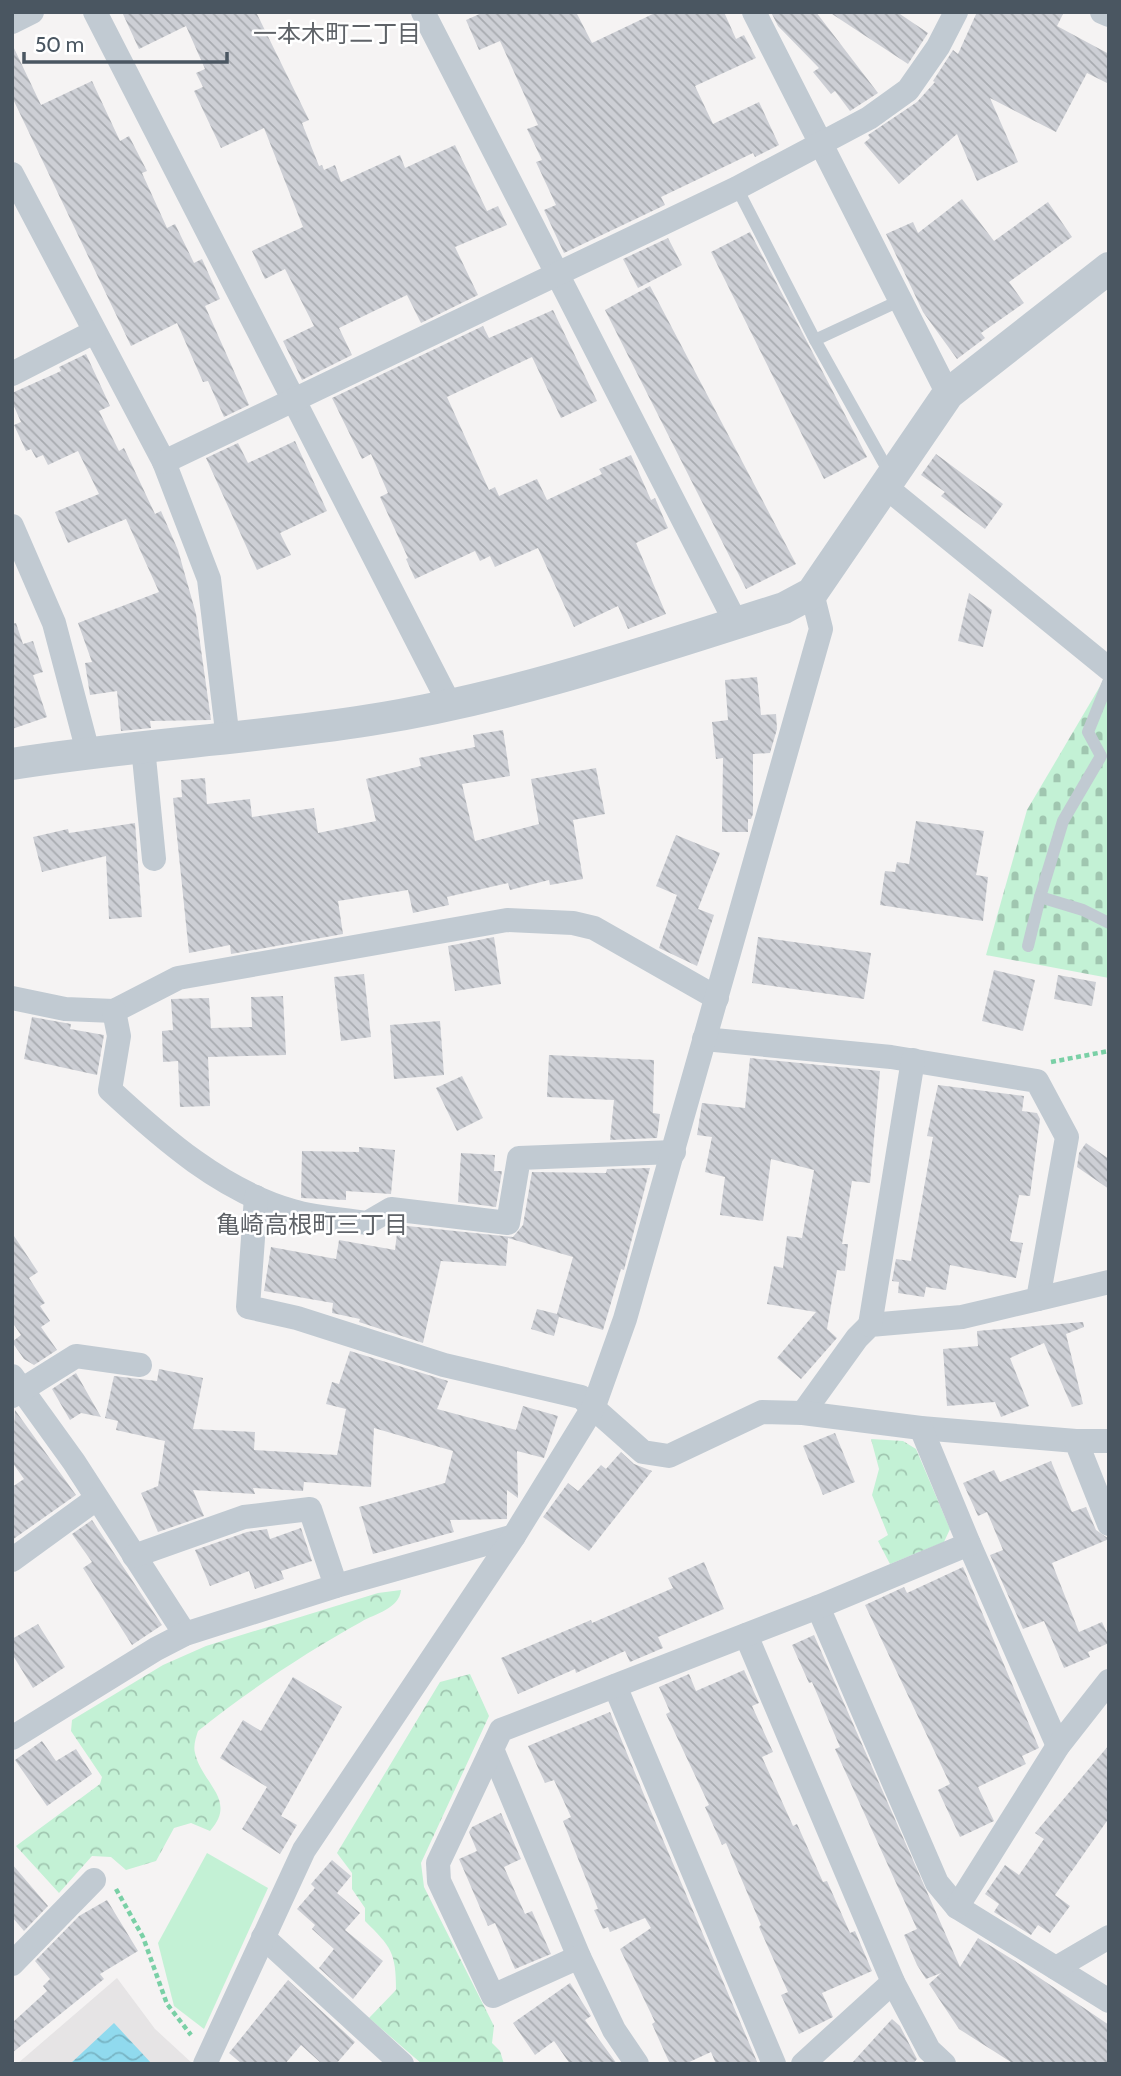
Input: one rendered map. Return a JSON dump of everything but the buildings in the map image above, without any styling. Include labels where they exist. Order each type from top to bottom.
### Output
[{"type":"street","points":[[12,22],[33,12]]},
{"type":"street","points":[[95,12],[296,399],[450,705]]},
{"type":"street","points":[[423,12],[736,623]]},
{"type":"street","points":[[164,462],[737,188],[869,118],[908,90],[938,47],[956,12]]},
{"type":"street","points":[[1102,12],[1109,15]]},
{"type":"street","points":[[754,13],[948,394]]},
{"type":"street","points":[[12,174],[164,462],[209,579],[228,740]]},
{"type":"street","points":[[12,764],[88,752],[228,740],[370,720],[450,705],[588,669],[784,608],[812,593],[890,484],[948,394],[1109,268]]},
{"type":"street","points":[[12,374],[94,332]]},
{"type":"street","points":[[890,484],[1109,668]]},
{"type":"street","points":[[12,526],[54,623],[88,752]]},
{"type":"street","points":[[207,2059],[304,1850],[514,1536],[594,1406],[625,1319],[674,1152],[821,629],[812,593]]},
{"type":"street","points":[[143,747],[154,859]]},
{"type":"street","points":[[12,998],[65,1009],[114,1011],[178,978],[517,920],[573,923],[594,928],[717,998]]},
{"type":"street","points":[[114,1011],[119,1036],[110,1090],[158,1135],[203,1168],[256,1197],[293,1211],[367,1223],[391,1209],[508,1223],[519,1158],[674,1152]]},
{"type":"street","points":[[704,1039],[832,1049],[1037,1081],[1067,1137],[1038,1299]]},
{"type":"street","points":[[803,1413],[857,1338],[870,1325],[913,1060]]},
{"type":"street","points":[[256,1197],[248,1307],[297,1318],[444,1365],[582,1397],[643,1452],[669,1456],[762,1412],[803,1413],[921,1428],[1076,1441],[1109,1441]]},
{"type":"street","points":[[870,1325],[962,1317],[1109,1282]]},
{"type":"street","points":[[140,1365],[76,1356],[15,1387],[96,1499],[185,1634]]},
{"type":"street","points":[[921,1428],[1058,1746]]},
{"type":"street","points":[[1076,1441],[1109,1524]]},
{"type":"street","points":[[12,1560],[96,1499]]},
{"type":"street","points":[[134,1556],[244,1517],[310,1509],[336,1586]]},
{"type":"street","points":[[12,1738],[185,1634],[336,1586],[514,1536]]},
{"type":"street","points":[[579,1957],[493,1996],[439,1881],[439,1863],[501,1730],[818,1607],[969,1544]]},
{"type":"street","points":[[818,1607],[937,1884],[957,1907],[1109,2001]]},
{"type":"street","points":[[746,1635],[893,1982],[929,2050],[944,2064]]},
{"type":"street","points":[[957,1907],[1058,1746],[1109,1681]]},
{"type":"street","points":[[615,1686],[774,2064]]},
{"type":"street","points":[[492,1749],[579,1957],[614,2030],[637,2064]]},
{"type":"street","points":[[12,1964],[93,1880]]},
{"type":"street","points":[[263,1937],[402,2064]]},
{"type":"street","points":[[1056,1968],[1109,1937]]},
{"type":"street","points":[[803,2064],[893,1982]]},
{"type":"lane","points":[[737,188],[890,484]]},
{"type":"lane","points":[[815,340],[899,301]]},
{"type":"lane","points":[[1028,946],[1062,821],[1101,756],[1088,732],[1109,680]]},
{"type":"lane","points":[[1040,897],[1083,910],[1109,923]]},
{"type":"path","points":[[1025,1079],[1044,1063],[1109,1051]]},
{"type":"path","points":[[93,1880],[115,1886],[143,1937],[167,2004],[207,2059]]},
{"type":"shaded area","points":[[117,1978],[155,2029],[193,2064],[17,2064]]},
{"type":"green space","points":[[1109,671],[1109,978],[986,955],[1027,810]]},
{"type":"green space","points":[[871,1439],[903,1441],[916,1449],[950,1529],[944,1542],[890,1564],[878,1541],[888,1535],[872,1495],[879,1469]]},
{"type":"green space","points":[[401,1590],[396,1602],[386,1610],[298,1660],[198,1731],[195,1753],[219,1801],[218,1820],[210,1831],[191,1823],[174,1828],[156,1861],[126,1870],[111,1857],[92,1856],[59,1893],[16,1846],[100,1784],[102,1777],[71,1731],[72,1720],[163,1665],[206,1646],[378,1593]]},
{"type":"green space","points":[[470,1674],[489,1716],[421,1863],[424,1887],[494,2026],[492,2043],[500,2051],[504,2064],[422,2064],[369,2018],[396,1990],[395,1967],[386,1944],[365,1921],[365,1908],[352,1889],[352,1873],[337,1853],[440,1682]]},
{"type":"green space","points":[[207,1853],[268,1888],[204,2029],[174,2006],[158,1943]]},
{"type":"water","points":[[114,2023],[152,2064],[70,2064]]},
{"type":"district","name":"一本木町二丁目","points":[[337,33]]},
{"type":"district","name":"亀崎高根町三丁目","points":[[312,1224]]}]
